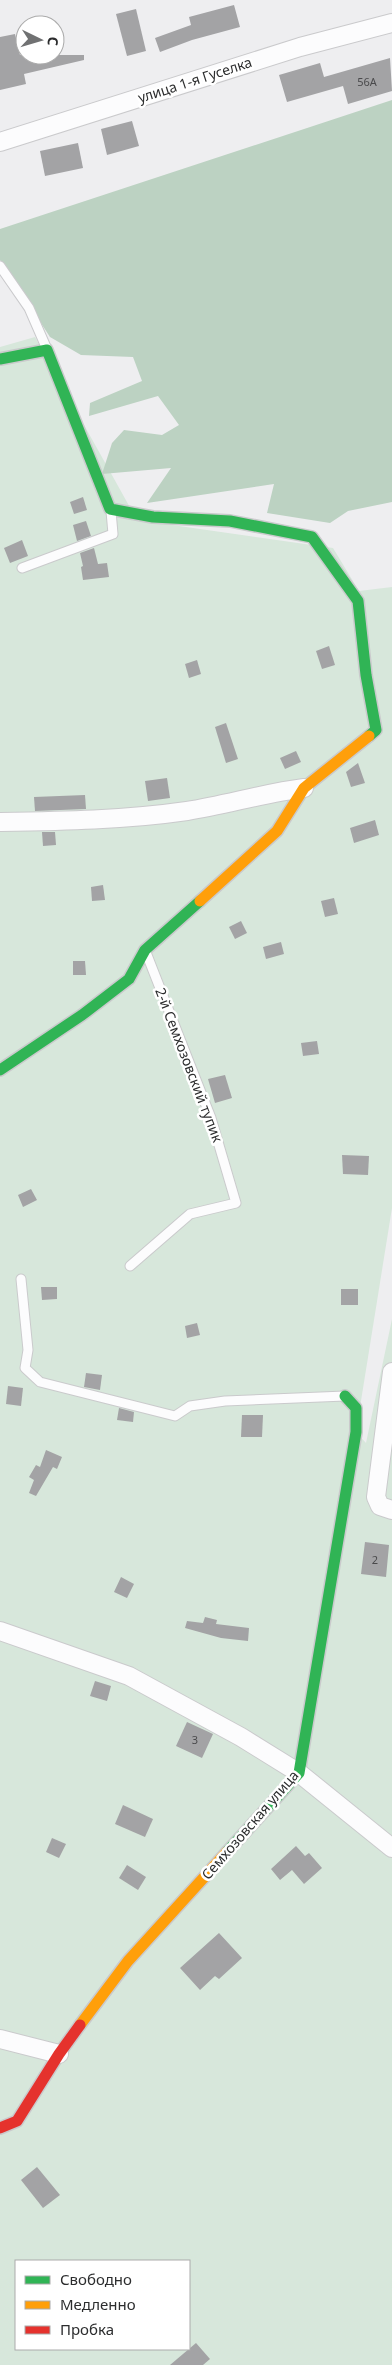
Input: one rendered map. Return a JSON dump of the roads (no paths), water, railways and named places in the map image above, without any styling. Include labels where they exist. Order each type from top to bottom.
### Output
[{"type":"street","name":"улица 1-я Гуселка","points":[[0,142],[300,46],[392,23]]},
{"type":"street","points":[[0,359],[47,350],[110,509],[153,518],[230,521],[312,537],[358,601],[366,675],[384,730],[304,788],[277,831],[145,950],[129,979],[82,1014],[0,1070]]},
{"type":"street","points":[[0,822],[106,821],[189,811],[274,792],[304,788]]},
{"type":"street","points":[[386,1508],[376,1497],[391,1381]]},
{"type":"street","name":"Семхозовская улица","points":[[0,2128],[17,2121],[59,2054],[128,1961],[299,1773],[356,1432],[356,1408],[345,1396]]},
{"type":"street","points":[[0,1630],[129,1676],[241,1737],[299,1773],[392,1848]]},
{"type":"street","points":[[0,2039],[59,2054]]},
{"type":"lane","points":[[0,266],[29,308],[47,350]]},
{"type":"lane","points":[[22,568],[113,534],[110,509]]},
{"type":"lane","name":"2-й Семхозовский тупик","points":[[130,1266],[190,1214],[236,1204],[211,1118],[145,950]]},
{"type":"lane","points":[[21,1279],[28,1350],[25,1368],[40,1382],[175,1416],[190,1406],[225,1401],[345,1396]]}]
